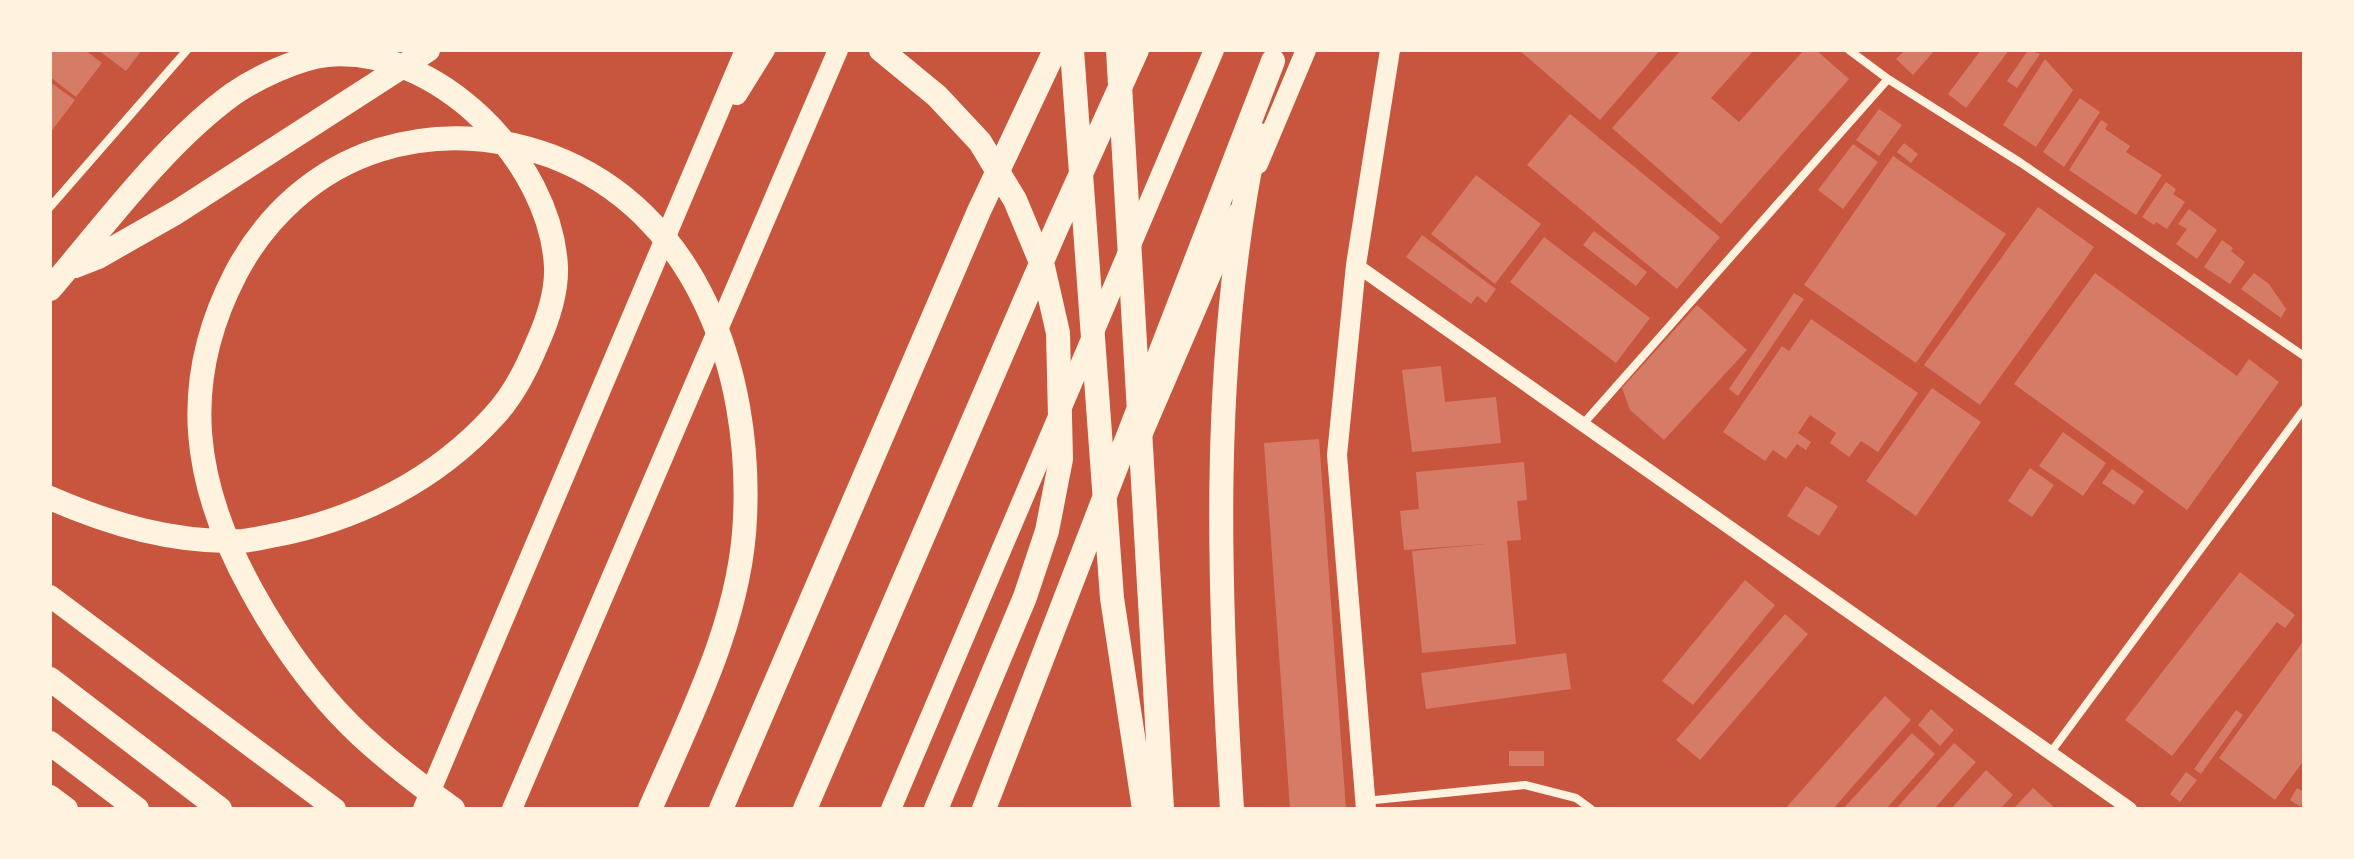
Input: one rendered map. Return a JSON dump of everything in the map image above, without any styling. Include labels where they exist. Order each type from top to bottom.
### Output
[{"type":"highway","points":[[50,276],[98,257],[177,212],[428,50]]},
{"type":"highway","points":[[376,84],[440,50]]},
{"type":"highway","points":[[881,50],[937,96],[980,142],[1015,200],[1037,253],[1058,333],[1061,459],[1047,531],[1025,597],[936,809]]},
{"type":"highway","points":[[721,809],[979,211],[1055,50]]},
{"type":"highway","points":[[1072,50],[1112,598],[1144,809]]},
{"type":"highway","points":[[1118,50],[1162,809]]},
{"type":"highway","points":[[805,809],[1056,229],[1137,50]]},
{"type":"highway","points":[[50,289],[139,185],[188,133],[233,94],[278,69],[326,55],[372,58],[425,76],[493,129],[528,176],[550,222],[556,270],[548,319],[527,367],[497,414],[457,453],[415,483],[363,509],[306,529],[245,541],[179,539],[119,525],[50,498]]},
{"type":"highway","points":[[984,809],[1274,55]]},
{"type":"highway","points":[[1232,809],[1220,584],[1220,480],[1236,267],[1250,169],[1274,55]]},
{"type":"highway","points":[[453,809],[406,774],[351,726],[306,676],[266,616],[234,560],[210,498],[200,447],[199,392],[207,343],[227,290],[251,245],[285,205],[331,171],[375,151],[425,138],[472,137],[521,145],[569,163],[608,184],[643,212],[678,251],[703,296],[724,347],[737,399],[745,458],[745,520],[736,587],[716,654],[650,809]]},
{"type":"highway","points":[[50,596],[335,809]]},
{"type":"highway","points":[[50,679],[220,809]]},
{"type":"highway","points":[[50,743],[137,809]]},
{"type":"highway","points":[[50,797],[66,809]]},
{"type":"highway","points":[[50,805],[55,809]]},
{"type":"main road","points":[[423,809],[745,50]]},
{"type":"main road","points":[[704,150],[765,50]]},
{"type":"main road","points":[[512,809],[838,50]]},
{"type":"main road","points":[[891,809],[1214,50]]},
{"type":"main road","points":[[984,809],[1306,50]]},
{"type":"main road","points":[[1366,805],[1337,455],[1356,265],[1390,50]]},
{"type":"street","points":[[50,207],[187,50]]},
{"type":"street","points":[[1849,50],[2304,356]]},
{"type":"street","points":[[1583,424],[1888,79]]},
{"type":"street","points":[[1356,265],[2051,752],[2124,807]]},
{"type":"street","points":[[2051,752],[2304,409]]},
{"type":"street","points":[[1366,805],[1525,785],[1576,798],[1591,809]]},
{"type":"building","points":[[50,50],[85,50],[102,63],[76,97],[50,77]]},
{"type":"building","points":[[98,50],[142,50],[126,71]]},
{"type":"building","points":[[1519,50],[1660,50],[1600,120]]},
{"type":"building","points":[[1681,50],[1754,50],[1711,98],[1739,122],[1804,50],[1816,50],[1849,79],[1721,224],[1612,128]]},
{"type":"building","points":[[1905,50],[1935,50],[1913,75],[1896,59]]},
{"type":"building","points":[[1981,50],[2009,50],[1966,108],[1948,94]]},
{"type":"building","points":[[2028,50],[2040,54],[2017,88],[2007,81]]},
{"type":"building","points":[[2045,59],[2073,90],[2036,147],[2003,125]]},
{"type":"building","points":[[50,82],[75,100],[50,133]]},
{"type":"building","points":[[2080,98],[2100,112],[2064,167],[2043,152]]},
{"type":"building","points":[[1879,109],[1902,125],[1879,156],[1856,140]]},
{"type":"building","points":[[1570,114],[1720,237],[1677,289],[1527,165]]},
{"type":"building","points":[[2101,120],[2108,124],[2105,129],[2130,146],[2126,152],[2162,175],[2136,215],[2069,170]]},
{"type":"building","points":[[1904,143],[1918,154],[1911,163],[1897,152]]},
{"type":"building","points":[[1853,144],[1878,162],[1843,209],[1818,190]]},
{"type":"building","points":[[1893,156],[2006,234],[1916,363],[1804,285]]},
{"type":"building","points":[[1476,175],[1541,224],[1495,284],[1431,234]]},
{"type":"building","points":[[2166,182],[2176,189],[2173,194],[2185,202],[2167,229],[2142,217]]},
{"type":"building","points":[[2038,207],[2094,247],[1980,405],[1924,365]]},
{"type":"building","points":[[2189,209],[2217,230],[2197,259],[2176,244],[2187,229],[2178,224]]},
{"type":"building","points":[[1594,231],[1647,272],[1636,286],[1583,245]]},
{"type":"building","points":[[1422,235],[1496,289],[1486,303],[1477,296],[1471,304],[1406,257]]},
{"type":"building","points":[[1544,237],[1650,318],[1616,363],[1510,282]]},
{"type":"building","points":[[2222,240],[2245,262],[2230,284],[2204,267]]},
{"type":"building","points":[[2095,273],[2237,376],[2249,359],[2279,382],[2187,510],[2014,384]]},
{"type":"building","points":[[2254,273],[2269,284],[2286,309],[2281,318],[2241,289]]},
{"type":"building","points":[[1794,293],[1804,299],[1738,396],[1729,389]]},
{"type":"building","points":[[1697,305],[1747,350],[1664,440],[1630,410],[1622,388]]},
{"type":"building","points":[[1811,319],[1918,393],[1878,452],[1861,441],[1849,457],[1830,443],[1836,433],[1810,415],[1798,433],[1811,442],[1806,450],[1797,444],[1786,459],[1773,450],[1765,461],[1723,432],[1782,346],[1789,351]]},
{"type":"building","points":[[1441,366],[1445,402],[1496,397],[1501,443],[1412,452],[1402,370]]},
{"type":"building","points":[[1932,388],[1981,422],[1916,516],[1866,481]]},
{"type":"building","points":[[2063,432],[2106,463],[2083,496],[2039,466]]},
{"type":"building","points":[[1319,439],[1346,809],[1290,809],[1264,443]]},
{"type":"building","points":[[1524,462],[1527,500],[1517,501],[1521,540],[1507,541],[1516,644],[1422,653],[1412,551],[1486,544],[1404,550],[1400,511],[1419,509],[1416,472]]},
{"type":"building","points":[[2030,468],[2054,485],[2032,517],[2008,501]]},
{"type":"building","points":[[2112,469],[2144,491],[2134,505],[2102,483]]},
{"type":"building","points":[[1806,486],[1838,506],[1819,536],[1787,516]]},
{"type":"building","points":[[2240,572],[2295,615],[2285,628],[2277,622],[2172,756],[2125,720]]},
{"type":"building","points":[[1745,580],[1775,605],[1693,705],[1662,681]]},
{"type":"building","points":[[1785,614],[1808,634],[1700,760],[1676,740]]},
{"type":"building","points":[[2304,640],[2304,760],[2275,800],[2219,758]]},
{"type":"building","points":[[1566,653],[1571,689],[1426,709],[1421,673]]},
{"type":"building","points":[[1885,696],[1911,720],[1833,809],[1785,809]]},
{"type":"building","points":[[1931,709],[1954,730],[1940,746],[1918,725]]},
{"type":"building","points":[[2236,710],[2243,715],[2201,774],[2194,769]]},
{"type":"building","points":[[1912,733],[1935,754],[1886,809],[1843,809]]},
{"type":"building","points":[[1954,743],[1976,762],[1934,809],[1896,809]]},
{"type":"building","points":[[1509,751],[1544,751],[1544,766],[1509,766]]},
{"type":"building","points":[[1986,770],[2013,795],[2000,809],[1951,809]]},
{"type":"building","points":[[2186,772],[2197,780],[2180,802],[2170,794]]},
{"type":"building","points":[[2033,788],[2056,809],[2013,809]]},
{"type":"building","points":[[2297,788],[2304,792],[2301,807],[2290,800]]}]
